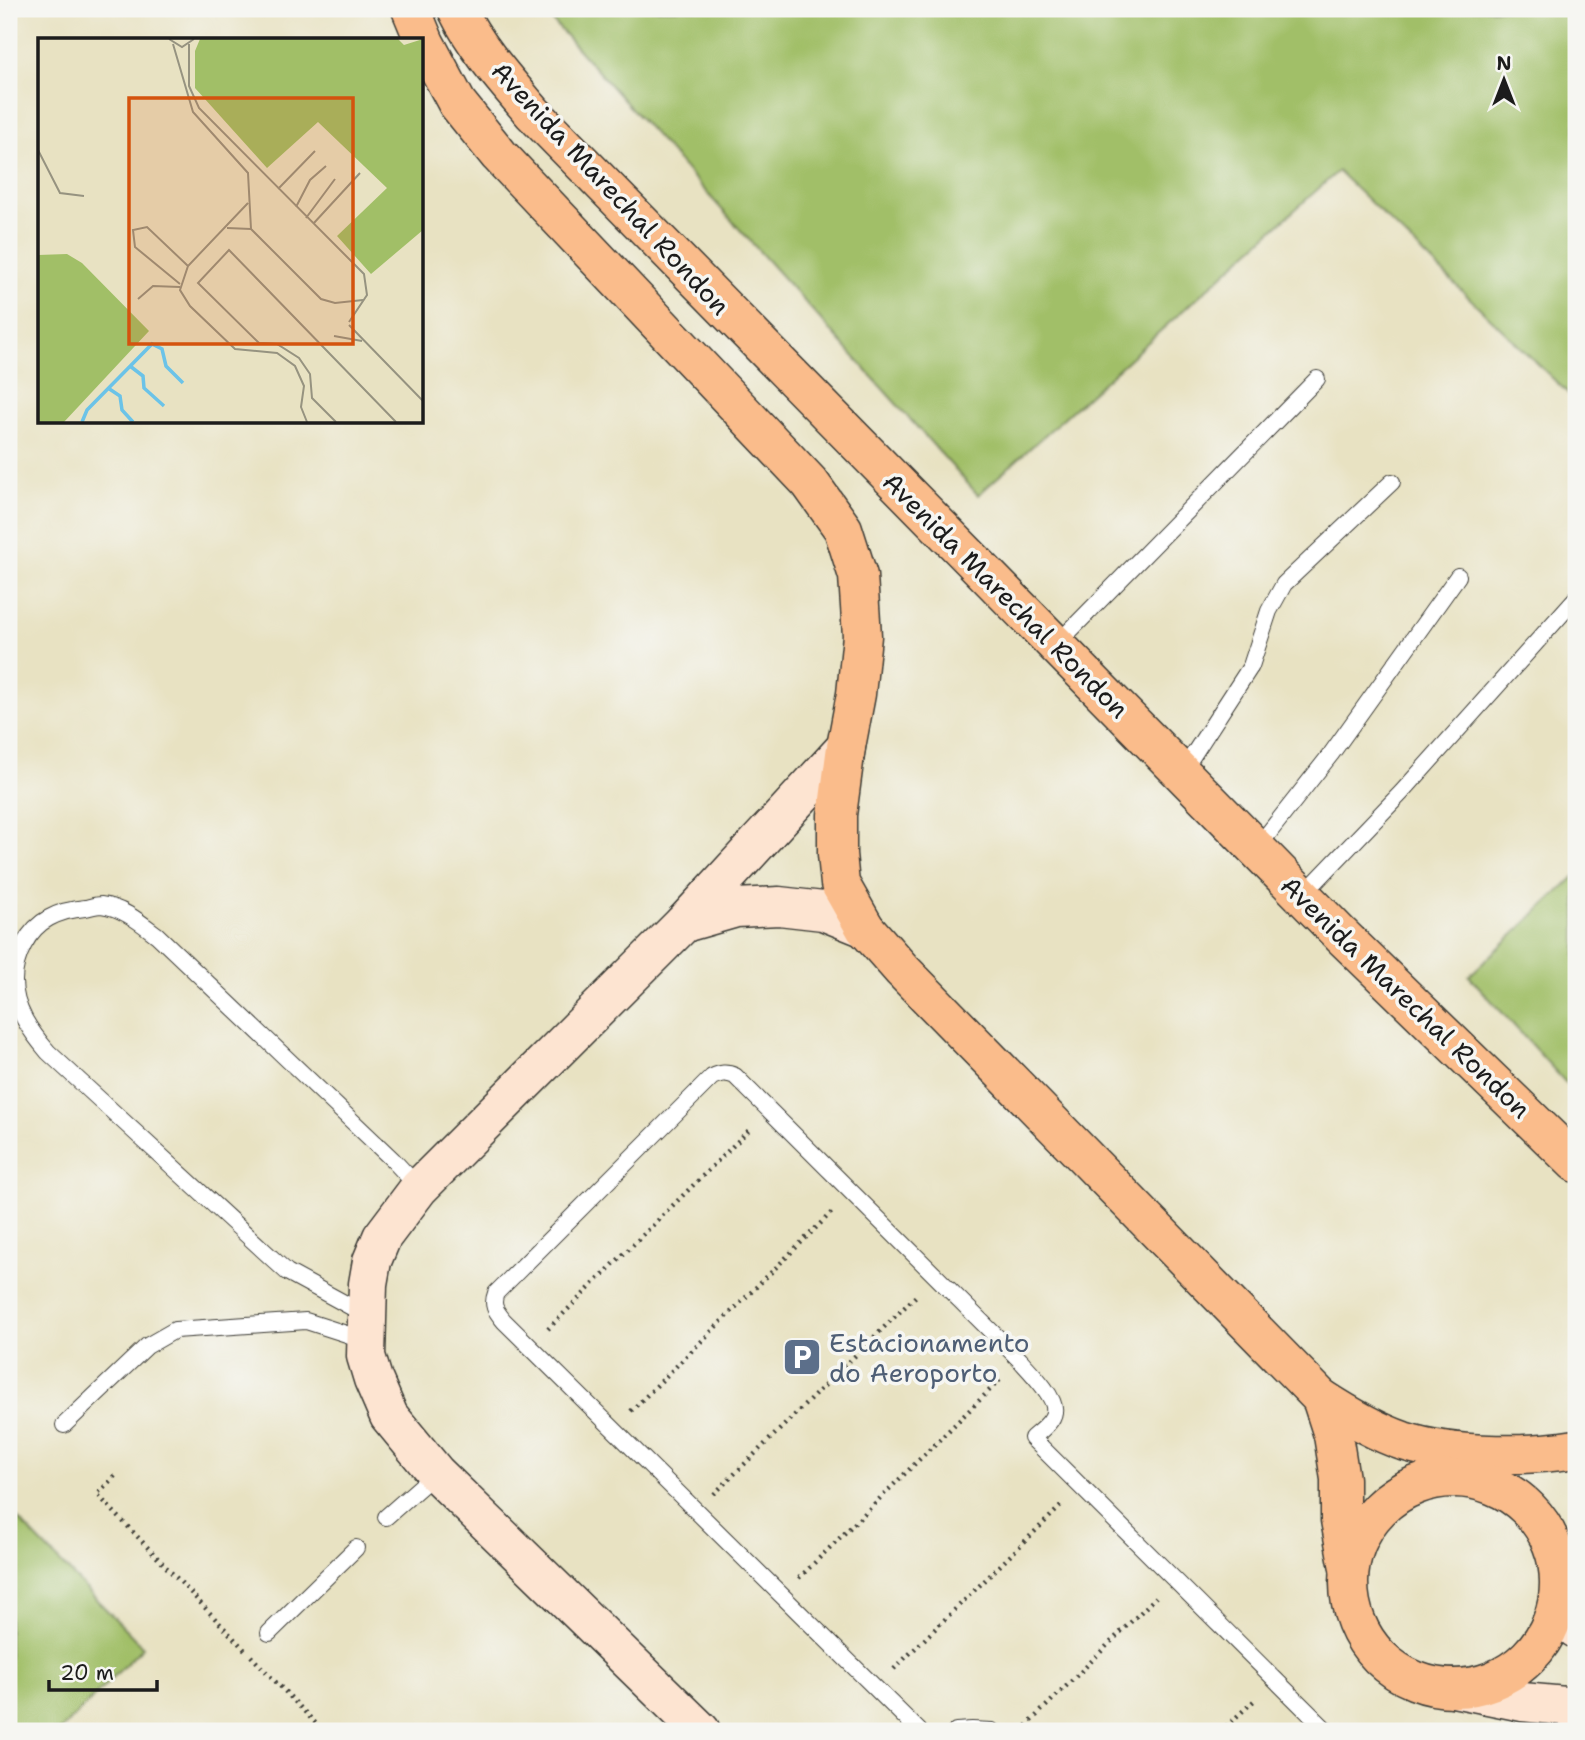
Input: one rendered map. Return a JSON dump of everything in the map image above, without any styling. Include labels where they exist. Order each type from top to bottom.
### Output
[{"type":"main road","name":"Avenida Marechal Rondon","points":[[411,9],[423,38]]},
{"type":"main road","name":"Avenida Marechal Rondon","points":[[457,9],[497,71],[533,113],[1302,896],[1576,1163]]},
{"type":"main road","name":"Avenida Marechal Rondon","points":[[424,41],[457,103],[499,155],[810,483],[843,529],[858,576],[862,636],[837,815],[836,854],[840,884],[865,928],[912,980],[1321,1398]]},
{"type":"main road","points":[[1321,1398],[1356,1420],[1403,1441],[1457,1453],[1511,1454],[1576,1449]]},
{"type":"main road","points":[[1321,1398],[1333,1436],[1340,1479],[1340,1520],[1349,1570],[1350,1600],[1359,1628],[1371,1649],[1389,1666],[1409,1678],[1452,1688],[1499,1678],[1519,1665],[1536,1649],[1567,1594],[1552,1546],[1532,1513],[1502,1490],[1465,1479],[1426,1482],[1389,1500],[1374,1514],[1362,1531],[1349,1570]]},
{"type":"street","points":[[701,1731],[436,1473],[389,1416],[366,1356],[368,1284],[372,1261],[382,1237],[419,1188],[684,923],[846,747]]},
{"type":"street","points":[[684,923],[736,908],[779,906],[823,911],[865,928]]},
{"type":"street","points":[[1452,1688],[1522,1702],[1576,1707]]},
{"type":"lane","points":[[1056,645],[1317,379]]},
{"type":"lane","points":[[1182,772],[1251,666],[1269,611],[1284,584],[1392,482]]},
{"type":"lane","points":[[1256,849],[1331,754],[1458,576]]},
{"type":"lane","points":[[1302,896],[1402,792],[1576,598]]},
{"type":"lane","points":[[366,1327],[287,1272],[48,1052],[29,1029],[18,1004],[14,981],[18,955],[28,936],[47,919],[71,910],[101,905],[129,914],[158,935],[383,1150],[419,1188]]},
{"type":"lane","points":[[919,1731],[504,1321],[493,1307],[496,1293],[712,1077],[722,1073],[735,1076],[1020,1360],[1054,1402],[1055,1411],[1052,1418],[1032,1438],[1327,1731]]},
{"type":"lane","points":[[64,1425],[147,1346],[176,1329],[306,1321],[366,1327]]},
{"type":"lane","points":[[386,1517],[436,1473]]},
{"type":"lane","points":[[269,1633],[356,1548]]},
{"type":"lane","points":[[956,1731],[992,1731]]},
{"type":"path","points":[[531,1346],[769,1111]]},
{"type":"path","points":[[614,1428],[852,1192]]},
{"type":"path","points":[[697,1511],[936,1276]]},
{"type":"path","points":[[782,1595],[1020,1360]]},
{"type":"path","points":[[115,1476],[97,1494],[323,1731]]},
{"type":"path","points":[[874,1688],[1081,1487]]},
{"type":"path","points":[[1021,1731],[1174,1579]]},
{"type":"path","points":[[1221,1731],[1276,1681]]},
{"type":"green space","points":[[542,9],[1576,9],[1576,401],[1338,171],[978,495]]},
{"type":"green space","points":[[1576,875],[1576,1094],[1469,976]]},
{"type":"green space","points":[[9,1510],[143,1647],[60,1731],[9,1731]]},
{"type":"place","name":"Estacionamento do Aeroporto","points":[[802,1357]]}]
